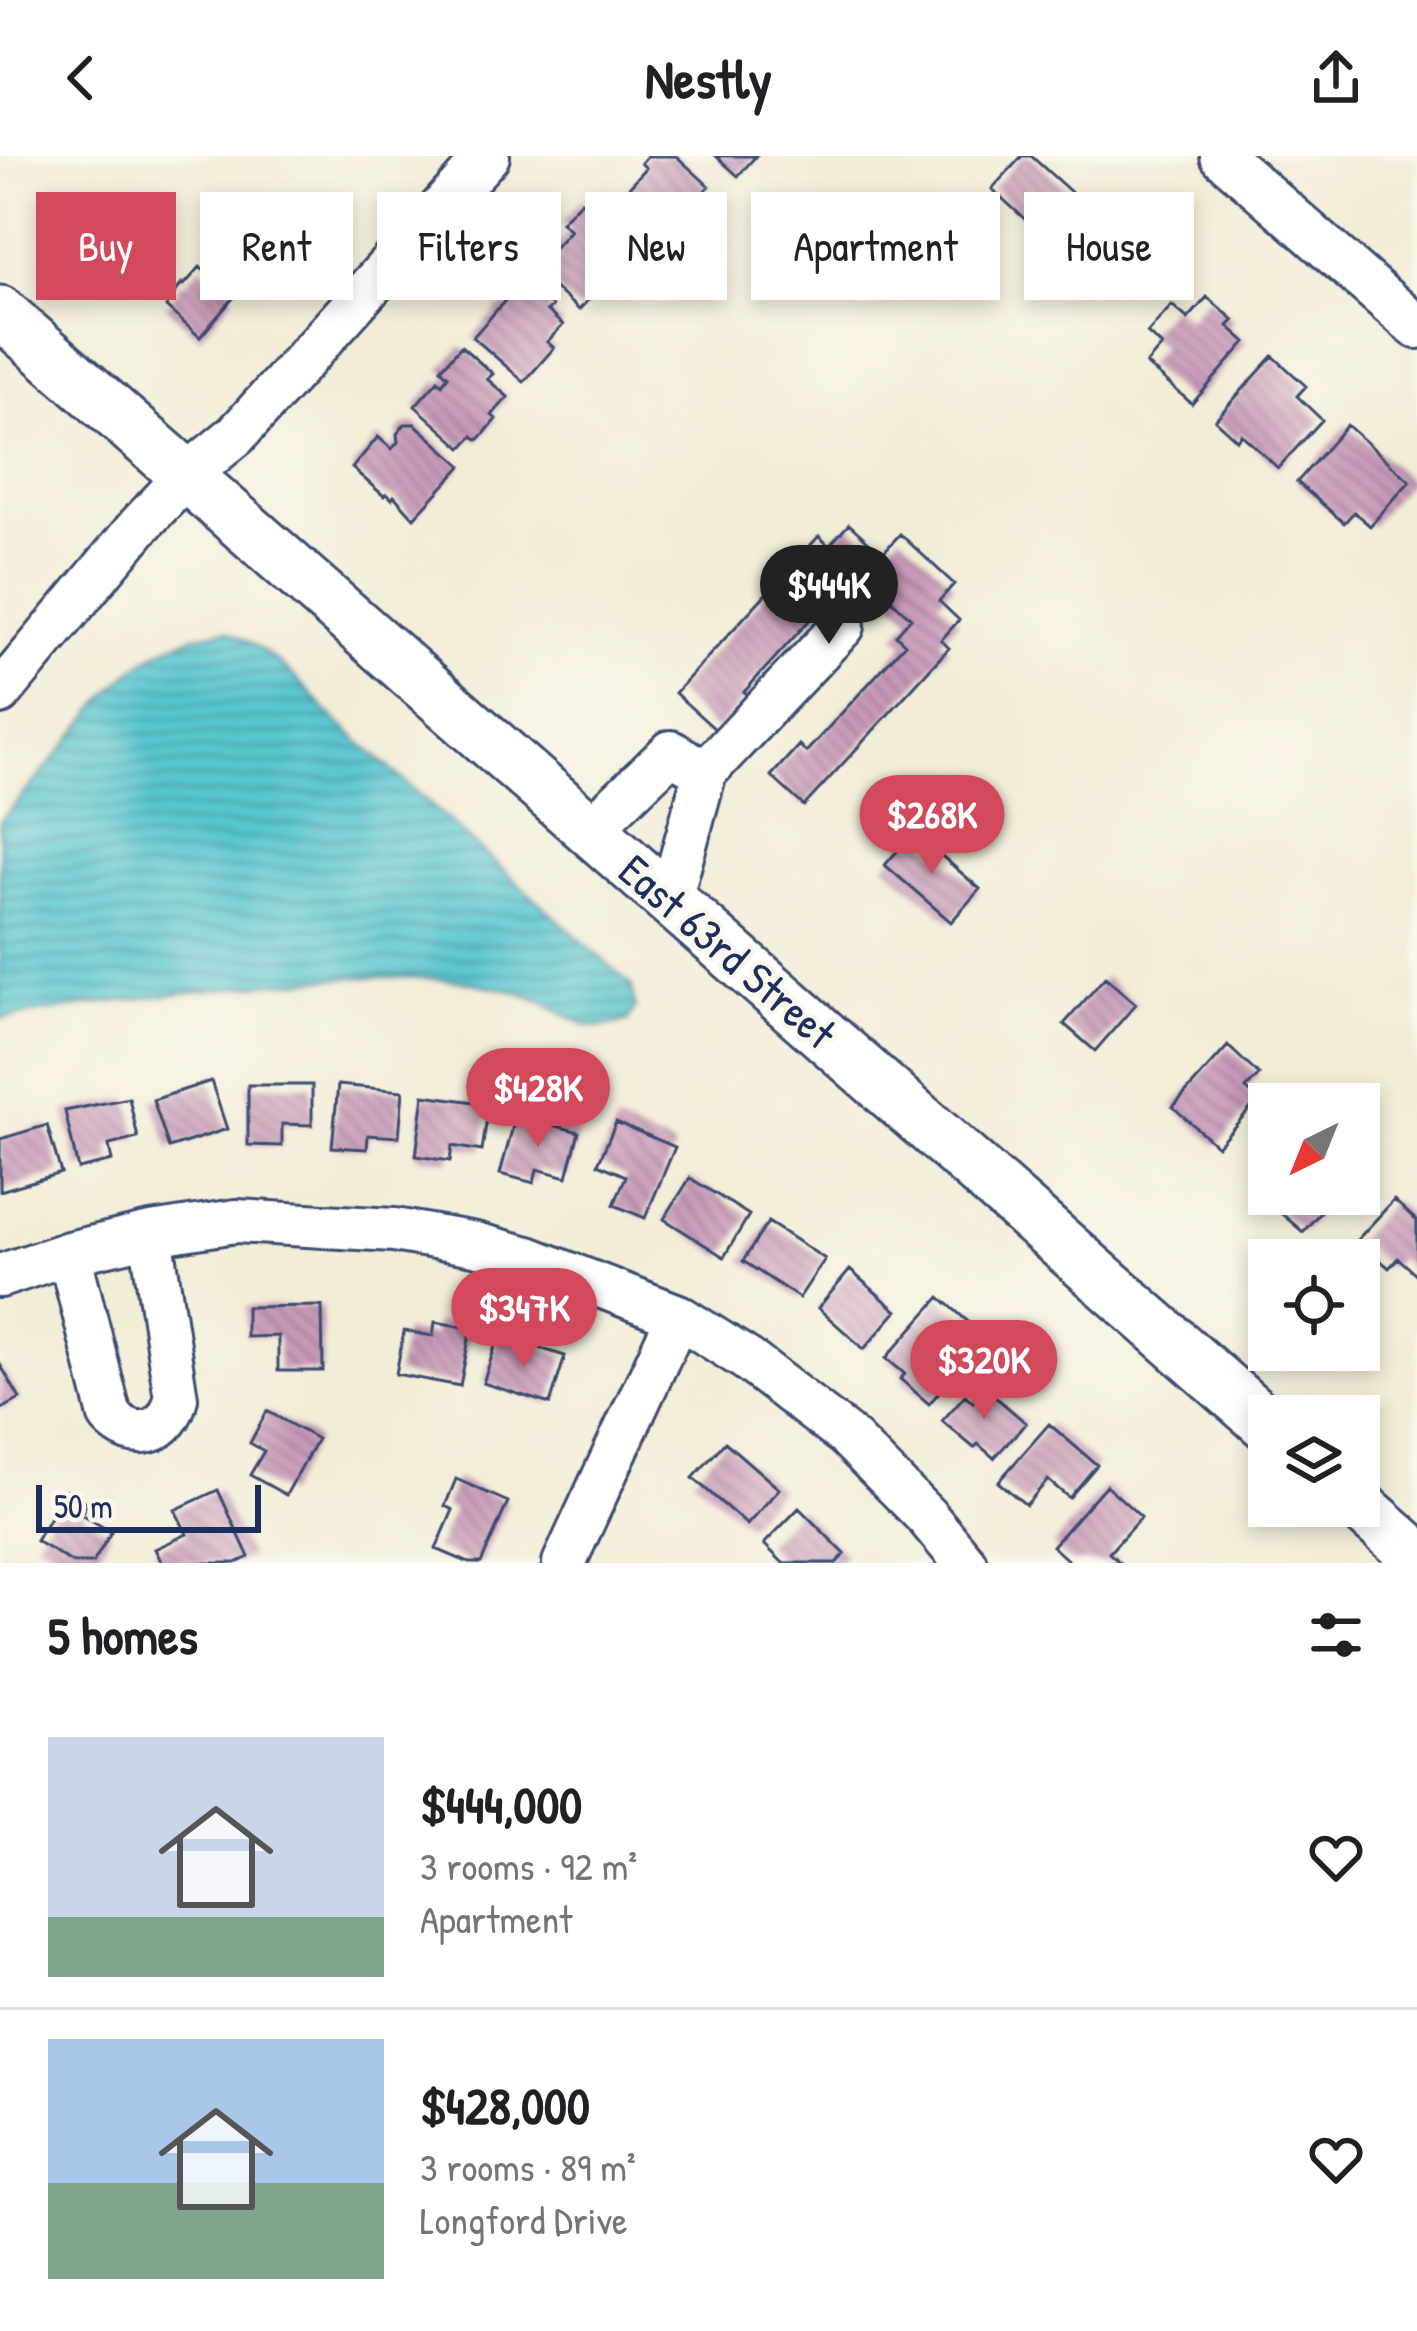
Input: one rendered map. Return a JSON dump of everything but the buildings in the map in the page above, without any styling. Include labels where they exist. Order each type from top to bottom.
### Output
[{"type":"main road","name":"East 63rd Street","points":[[0,311],[1248,1408]]},
{"type":"main road","points":[[1380,1523],[1417,1556]]},
{"type":"street","points":[[0,693],[139,526],[186,476],[236,435],[488,156]]},
{"type":"street","points":[[1222,156],[1417,327]]},
{"type":"street","points":[[670,900],[705,772],[843,626]]},
{"type":"street","points":[[590,830],[671,752],[705,772]]},
{"type":"street","points":[[0,1276],[69,1253],[236,1221],[394,1230],[528,1258],[679,1316],[748,1360],[831,1422],[897,1485],[965,1563]]},
{"type":"street","points":[[69,1253],[110,1416],[128,1430],[150,1431],[168,1419],[176,1398],[151,1234]]},
{"type":"street","points":[[564,1563],[679,1316]]},
{"type":"water","points":[[226,630],[282,666],[328,713],[631,985],[635,1008],[628,1021],[586,1025],[541,1002],[495,987],[378,977],[229,988],[0,1019],[0,821],[136,668],[175,644]]}]
